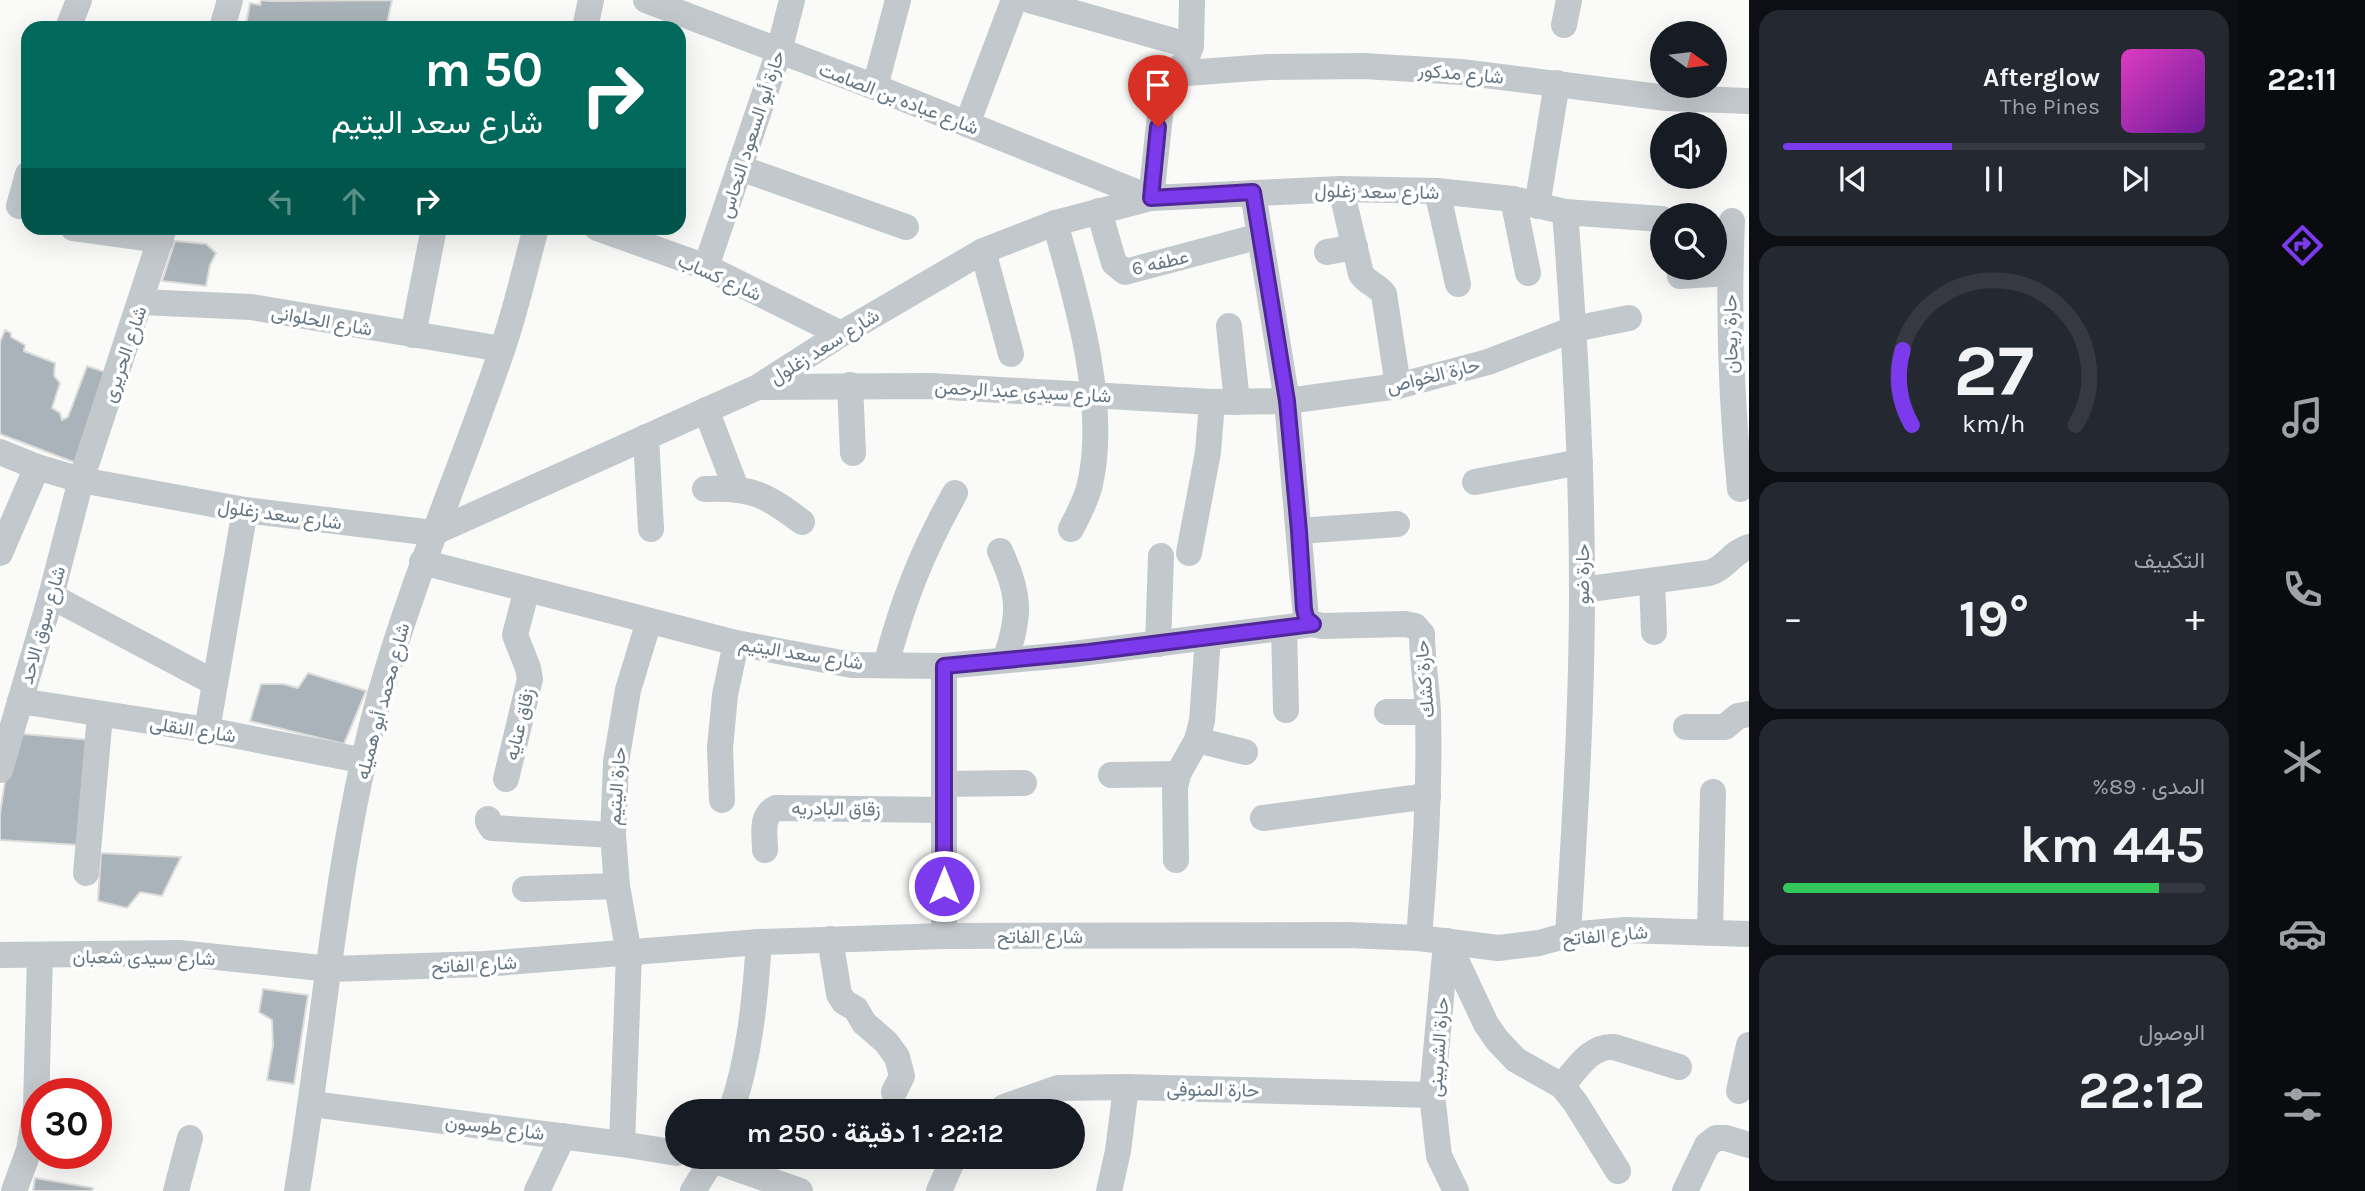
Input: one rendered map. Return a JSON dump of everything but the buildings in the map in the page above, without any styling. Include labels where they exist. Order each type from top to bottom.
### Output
[{"type":"street","points":[[71,21],[79,0]]},
{"type":"street","points":[[224,21],[230,0]]},
{"type":"street","points":[[587,21],[592,0]]},
{"type":"street","name":"شارع عباده بن الصامت","points":[[646,0],[875,87],[1151,198]]},
{"type":"street","name":"حارة أبو السعود النحاس","points":[[706,267],[779,51],[792,0]]},
{"type":"street","points":[[875,87],[898,0]]},
{"type":"street","points":[[967,124],[1014,0]]},
{"type":"street","points":[[1029,0],[1191,46]]},
{"type":"street","points":[[1151,198],[1163,88],[1172,74],[1185,62],[1191,46],[1192,0]]},
{"type":"street","name":"شارع مدكور","points":[[1172,74],[1268,67],[1364,66],[1461,72],[1667,98],[1749,101]]},
{"type":"street","points":[[1528,273],[1525,202],[1557,83]]},
{"type":"street","points":[[740,168],[906,227]]},
{"type":"street","points":[[1341,189],[1361,274],[1384,294],[1398,386]]},
{"type":"street","name":"شارع سعد زغلول","points":[[0,452],[81,480],[245,510],[433,533],[758,387],[841,334],[983,251],[1055,223],[1099,211],[1151,198],[1341,189],[1437,191],[1525,202],[1565,212],[1650,218]]},
{"type":"street","points":[[1437,191],[1458,284]]},
{"type":"street","points":[[1253,192],[1287,401],[1304,609],[1306,618],[1313,624]]},
{"type":"street","name":"عطفه 6","points":[[1099,211],[1114,263],[1125,272],[1260,236]]},
{"type":"street","name":"حارة ضو","points":[[1565,212],[1580,462],[1582,590],[1579,763],[1568,936]]},
{"type":"street","name":"حارة ريحان","points":[[1732,221],[1730,355],[1740,489]]},
{"type":"street","points":[[1055,223],[1079,308],[1093,395],[1097,441],[1090,486],[1072,529]]},
{"type":"street","name":"شارع الحريرى","points":[[81,480],[162,235]]},
{"type":"street","points":[[413,335],[432,235]]},
{"type":"street","name":"شارع محمد أبو هميله","points":[[297,1191],[312,1104],[349,831],[380,695],[422,562],[502,349],[535,235]]},
{"type":"street","name":"شارع كساب","points":[[617,235],[706,267],[841,334]]},
{"type":"street","points":[[1327,252],[1355,247]]},
{"type":"street","points":[[983,251],[1011,354]]},
{"type":"street","name":"شارع الحلوانى","points":[[141,302],[251,307],[502,349]]},
{"type":"street","name":"حارة الخواص","points":[[1287,401],[1398,386],[1488,362],[1574,329],[1629,318]]},
{"type":"street","points":[[1189,553],[1208,452],[1224,402],[1229,326]]},
{"type":"street","points":[[850,385],[853,453]]},
{"type":"street","name":"شارع سيدى عبد الرحمن","points":[[758,387],[931,386],[1224,402],[1287,401]]},
{"type":"street","points":[[706,410],[736,488]]},
{"type":"street","points":[[646,437],[651,529]]},
{"type":"street","points":[[1475,482],[1580,462]]},
{"type":"street","points":[[0,553],[37,467]]},
{"type":"street","name":"شارع سوق الاحد","points":[[0,770],[51,596],[81,480]]},
{"type":"street","points":[[705,489],[736,488],[772,499],[802,522]]},
{"type":"street","points":[[886,665],[897,620],[913,576],[955,493]]},
{"type":"street","points":[[207,730],[245,510]]},
{"type":"street","points":[[1299,531],[1397,524]]},
{"type":"street","points":[[1582,590],[1718,570],[1741,550],[1749,547]]},
{"type":"street","points":[[1000,551],[1012,577],[1017,605],[1014,633],[1005,660]]},
{"type":"street","points":[[1158,644],[1161,556]]},
{"type":"street","name":"شارع سعد اليتيم","points":[[422,562],[736,643],[852,665],[944,666],[1158,644],[1313,624]]},
{"type":"street","points":[[1652,581],[1654,632]]},
{"type":"street","name":"زقاق عنايه","points":[[506,779],[530,679],[514,635],[527,589]]},
{"type":"street","points":[[51,596],[215,683]]},
{"type":"street","name":"حارة اليتيم","points":[[622,1144],[629,954],[617,886],[613,835],[616,762],[628,690],[649,621]]},
{"type":"street","name":"حارة كشك","points":[[1313,624],[1405,624],[1415,626],[1422,634],[1428,712],[1428,796],[1419,938]]},
{"type":"street","points":[[1284,628],[1286,710]]},
{"type":"street","points":[[1176,860],[1175,788],[1178,774],[1197,740],[1202,721],[1208,637]]},
{"type":"street","points":[[722,800],[720,748],[725,695],[736,643]]},
{"type":"street","points":[[944,666],[944,936]]},
{"type":"street","name":"شارع النقلى","points":[[20,701],[207,730],[365,761]]},
{"type":"street","points":[[1387,712],[1428,712]]},
{"type":"street","points":[[1686,727],[1725,727],[1738,716],[1749,714]]},
{"type":"street","points":[[86,873],[100,715]]},
{"type":"street","points":[[1197,740],[1245,751]]},
{"type":"street","points":[[1111,775],[1178,774]]},
{"type":"street","name":"زقاق البادريه","points":[[765,850],[765,820],[768,811],[776,808],[944,797],[1024,783]]},
{"type":"street","points":[[1710,932],[1713,792]]},
{"type":"street","points":[[1262,818],[1428,796]]},
{"type":"street","points":[[488,819],[492,828],[613,835]]},
{"type":"street","points":[[526,889],[617,886]]},
{"type":"street","name":"شارع الفاتح","points":[[330,970],[484,964],[830,939],[944,936],[1274,934],[1419,938],[1498,947],[1625,930],[1749,934]]},
{"type":"street","points":[[830,939],[838,994],[844,1002],[856,1009],[864,1023],[886,1042],[898,1057],[902,1076],[894,1092]]},
{"type":"street","points":[[1447,941],[1486,1024],[1497,1040],[1516,1060],[1562,1086],[1618,1171]]},
{"type":"street","name":"حارة الشربينى","points":[[1447,941],[1432,1095],[1439,1156],[1456,1191]]},
{"type":"street","points":[[735,1099],[749,1040],[759,943]]},
{"type":"street","name":"شارع سيدى شعبان","points":[[0,955],[179,953],[330,970]]},
{"type":"street","points":[[14,1191],[29,1150],[36,1107],[40,955]]},
{"type":"street","points":[[1739,1091],[1749,1045]]},
{"type":"street","points":[[1562,1086],[1594,1050],[1605,1046],[1679,1067]]},
{"type":"street","points":[[1109,1191],[1118,1150],[1126,1087]]},
{"type":"street","name":"حارة المنوفى","points":[[1027,1099],[1058,1088],[1126,1087],[1432,1095]]},
{"type":"street","name":"شارع طوسون","points":[[312,1104],[665,1151]]},
{"type":"street","points":[[537,1191],[563,1136]]},
{"type":"street","points":[[176,1191],[190,1138]]},
{"type":"street","points":[[1685,1191],[1707,1146],[1716,1138],[1749,1145]]},
{"type":"street","points":[[693,1191],[703,1169]]},
{"type":"street","points":[[739,1169],[800,1191]]},
{"type":"street","points":[[939,1191],[948,1169]]},
{"type":"route","points":[[944,886],[944,666],[1089,652],[1313,624],[1306,618],[1304,609],[1287,401],[1253,192],[1151,198],[1158,127]]}]
